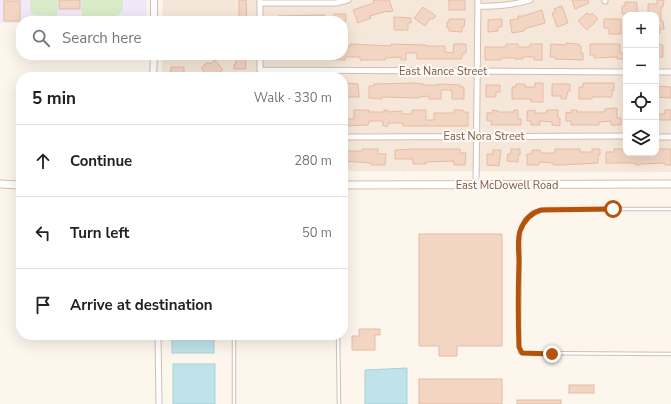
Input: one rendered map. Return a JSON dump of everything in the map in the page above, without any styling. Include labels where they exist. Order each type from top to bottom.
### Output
[{"type":"main road","points":[[0,184],[16,184]]},
{"type":"main road","name":"East McDowell Road","points":[[348,185],[671,184]]},
{"type":"street","points":[[154,0],[154,16]]},
{"type":"street","points":[[260,16],[260,1],[336,3],[348,0]]},
{"type":"street","points":[[476,185],[478,3],[493,7],[511,5],[530,0]]},
{"type":"street","points":[[153,72],[154,60]]},
{"type":"street","name":"East Nance Street","points":[[260,60],[260,70],[623,72]]},
{"type":"street","points":[[659,72],[671,72]]},
{"type":"street","name":"East Nora Street","points":[[348,137],[623,136]]},
{"type":"street","points":[[659,136],[671,137]]},
{"type":"street","points":[[158,340],[159,404]]},
{"type":"lane","points":[[671,209],[548,209],[533,212],[525,220],[520,232],[518,282],[519,347],[522,353],[671,354]]},
{"type":"lane","points":[[234,340],[234,404]]},
{"type":"lane","points":[[338,340],[339,404]]},
{"type":"shaded area","points":[[0,0],[147,0],[147,16],[16,16],[16,23],[0,23]]},
{"type":"shaded area","points":[[163,0],[671,0],[671,172],[348,171],[348,72],[162,72],[162,60],[348,60],[348,16],[162,16]]},
{"type":"green space","points":[[30,0],[58,0],[57,16],[34,15],[30,11]]},
{"type":"green space","points":[[81,0],[123,0],[123,10],[119,15],[82,16]]},
{"type":"water","points":[[172,340],[214,340],[214,353],[172,353]]},
{"type":"water","points":[[173,364],[215,364],[215,404],[173,404]]},
{"type":"water","points":[[407,368],[407,404],[365,404],[365,370]]},
{"type":"building","points":[[59,0],[80,0],[80,9],[59,9]]},
{"type":"building","points":[[239,0],[246,0],[247,16],[239,16]]},
{"type":"building","points":[[373,0],[389,0],[393,11],[387,11],[370,16],[371,18],[358,23],[353,10],[374,3]]},
{"type":"building","points":[[449,0],[465,0],[465,10],[449,10]]},
{"type":"building","points":[[572,0],[588,0],[589,3],[575,9]]},
{"type":"building","points":[[657,0],[664,0],[663,7],[661,7],[661,21],[663,21],[664,29],[660,29],[659,33],[659,12],[648,12],[648,4],[657,4]]},
{"type":"building","points":[[4,1],[20,1],[20,16],[16,16],[16,21],[4,21]]},
{"type":"building","points":[[625,2],[637,2],[637,12],[623,12],[622,14],[622,6],[625,6]]},
{"type":"building","points":[[562,6],[568,23],[557,27],[552,13],[555,12],[554,9]]},
{"type":"building","points":[[423,7],[436,16],[433,19],[431,18],[425,26],[414,18]]},
{"type":"building","points":[[542,10],[545,23],[524,29],[524,31],[512,33],[510,20],[518,19],[518,16],[523,16]]},
{"type":"building","points":[[587,13],[590,15],[592,13],[598,19],[587,30],[578,21]]},
{"type":"building","points":[[334,14],[346,14],[346,16],[334,16]]},
{"type":"building","points":[[325,15],[325,16],[278,16]]},
{"type":"building","points":[[394,17],[411,18],[411,23],[408,23],[408,30],[394,30]]},
{"type":"building","points":[[449,19],[465,19],[462,32],[449,31],[449,28],[447,28],[447,22],[449,22]]},
{"type":"building","points":[[502,19],[502,27],[498,27],[498,31],[488,32],[488,20]]},
{"type":"building","points":[[604,19],[621,19],[621,34],[609,34],[609,28],[604,28]]},
{"type":"building","points":[[566,43],[579,44],[579,46],[581,46],[583,60],[555,59],[555,57],[550,57],[551,44],[566,45]]},
{"type":"building","points":[[350,44],[445,46],[445,52],[453,53],[454,44],[466,44],[466,53],[463,53],[461,59],[417,59],[417,53],[406,53],[406,60],[401,60],[401,57],[385,58],[385,60],[360,60],[360,57],[348,57],[348,46],[351,46]]},
{"type":"building","points":[[506,44],[518,44],[518,47],[530,47],[530,44],[542,44],[542,60],[534,60],[534,57],[523,57],[523,59],[501,58],[501,60],[485,60],[485,47],[506,47]]},
{"type":"building","points":[[590,44],[620,44],[620,53],[623,53],[623,59],[617,59],[617,57],[594,58],[594,55],[590,55]]},
{"type":"building","points":[[659,44],[663,45],[663,57],[659,57]]},
{"type":"building","points":[[215,60],[223,70],[220,72],[204,72],[201,68],[208,62],[210,64]]},
{"type":"building","points":[[236,60],[245,60],[246,69],[234,69],[234,64],[236,64]]},
{"type":"building","points":[[171,67],[184,67],[184,72],[170,72]]},
{"type":"building","points":[[348,83],[358,84],[359,97],[348,97]]},
{"type":"building","points":[[415,83],[423,85],[460,85],[460,87],[464,87],[464,99],[452,99],[452,90],[441,90],[441,99],[429,99],[429,96],[419,98],[369,98],[369,86],[374,86],[374,84]]},
{"type":"building","points":[[535,83],[543,83],[543,102],[531,102],[531,99],[512,99],[512,87],[516,87],[516,84],[525,84],[525,87],[535,87]]},
{"type":"building","points":[[583,83],[614,83],[612,97],[592,97],[592,99],[579,99],[579,87],[583,87]]},
{"type":"building","points":[[552,84],[570,84],[570,91],[568,91],[566,99],[561,99],[561,96],[552,96]]},
{"type":"building","points":[[486,85],[500,85],[500,92],[496,92],[496,97],[486,97]]},
{"type":"building","points":[[659,86],[671,87],[671,98],[659,97]]},
{"type":"building","points":[[617,108],[617,118],[621,118],[621,125],[611,125],[611,121],[599,122],[599,125],[571,125],[571,121],[566,121],[566,112],[571,113],[571,110],[577,110],[577,112],[603,112],[605,109]]},
{"type":"building","points":[[354,110],[384,112],[384,110],[388,110],[388,112],[402,111],[402,114],[412,114],[412,110],[426,110],[426,120],[434,120],[434,113],[454,113],[454,110],[463,110],[463,112],[468,112],[468,126],[403,126],[403,123],[388,123],[388,126],[383,126],[383,121],[369,121],[368,125],[348,126],[348,119],[354,119]]},
{"type":"building","points":[[492,110],[498,112],[514,112],[514,110],[518,110],[518,119],[521,119],[521,125],[491,125],[492,121],[487,121],[487,113],[492,113]]},
{"type":"building","points":[[535,110],[535,113],[546,113],[547,110],[558,110],[560,126],[552,125],[552,122],[539,121],[540,125],[531,125],[531,121],[527,121],[527,111]]},
{"type":"building","points":[[665,110],[671,110],[671,120],[659,120],[659,114],[665,114]]},
{"type":"building","points":[[362,149],[378,149],[378,154],[386,154],[385,165],[371,165],[371,163],[348,161],[348,151],[362,151]]},
{"type":"building","points":[[460,149],[460,153],[466,153],[465,165],[454,165],[454,161],[413,164],[413,159],[395,159],[395,150]]},
{"type":"building","points":[[511,149],[520,149],[518,162],[507,161],[508,154],[511,154]]},
{"type":"building","points":[[555,149],[580,149],[580,152],[592,152],[592,149],[600,149],[600,155],[598,155],[598,163],[553,165],[553,163],[539,162],[539,165],[527,165],[527,154],[532,154],[532,150],[540,150],[541,153],[555,153]]},
{"type":"building","points":[[614,149],[623,149],[623,156],[659,156],[659,149],[671,149],[671,165],[665,165],[665,163],[636,165],[636,163],[606,163],[606,152],[614,152]]},
{"type":"building","points":[[493,150],[501,150],[499,166],[487,165],[487,154],[493,154]]},
{"type":"building","points":[[419,234],[502,234],[502,346],[457,346],[457,356],[439,356],[439,346],[419,346]]},
{"type":"building","points":[[359,329],[380,329],[380,335],[375,335],[375,350],[352,350],[352,336],[359,336]]},
{"type":"building","points":[[419,379],[502,379],[502,404],[419,404]]},
{"type":"building","points":[[569,385],[594,385],[594,393],[569,393]]},
{"type":"building","points":[[517,400],[561,400],[561,404],[517,404]]},
{"type":"route","points":[[552,354],[529,354],[520,352],[518,282],[519,238],[521,229],[525,220],[533,212],[541,210],[613,209]]}]
